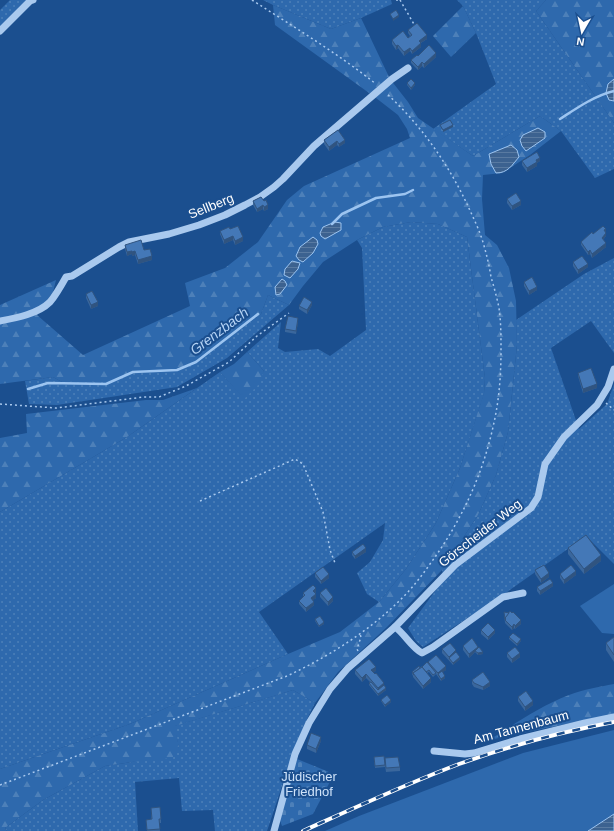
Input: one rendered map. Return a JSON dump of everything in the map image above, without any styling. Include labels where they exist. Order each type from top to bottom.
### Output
[{"type":"street","points":[[0,31],[33,0]]},
{"type":"street","name":"Sellberg","points":[[0,321],[28,314],[46,305],[55,295],[66,278],[72,276],[124,244],[134,240],[169,234],[191,227],[225,214],[260,197],[283,179],[314,146],[392,79],[408,68]]},
{"type":"street","name":"Görscheider Weg","points":[[274,831],[295,754],[309,723],[330,689],[348,668],[395,626],[455,565],[531,508],[538,497],[545,464],[564,437],[597,405],[608,387],[614,369]]},
{"type":"street","points":[[395,626],[403,633],[417,651],[422,653],[433,647],[503,597],[523,592]]},
{"type":"street","name":"Am Tannenbaum","points":[[434,751],[465,754],[474,753],[520,738],[614,718]]},
{"type":"path","points":[[252,0],[331,51],[360,71],[378,86]]},
{"type":"path","points":[[398,0],[416,28]]},
{"type":"path","points":[[0,785],[287,676],[336,651],[360,634],[410,590],[437,555],[455,528],[467,504],[483,465],[494,427],[500,380],[501,333],[498,307],[483,241],[457,183],[447,165],[430,141],[407,113],[384,91]]},
{"type":"path","points":[[0,404],[56,408],[144,396],[160,397],[186,386],[229,362],[257,336],[289,313]]},
{"type":"path","points":[[601,399],[614,410]]},
{"type":"path","points":[[200,501],[295,459],[303,464],[323,512],[330,550],[335,563]]},
{"type":"path","points":[[360,634],[361,637],[357,649],[362,656]]},
{"type":"green space","points":[[10,0],[29,0],[0,28],[0,10]]},
{"type":"green space","points":[[263,0],[391,0],[392,4],[331,29]]},
{"type":"green space","points":[[457,0],[546,0],[536,11],[614,123],[614,169],[595,178],[561,131],[540,116],[473,156],[433,129],[496,84],[476,33],[463,6]]},
{"type":"green space","points":[[546,0],[614,0],[614,123],[536,11]]},
{"type":"green space","points":[[273,5],[331,29],[361,18],[390,79],[408,102],[418,118],[473,156],[540,116],[561,131],[530,155],[502,173],[483,175],[482,199],[485,235],[497,245],[509,268],[516,301],[517,345],[508,432],[496,475],[478,515],[442,570],[387,627],[338,672],[315,703],[293,690],[175,726],[179,748],[172,758],[105,766],[43,800],[5,828],[7,831],[0,831],[0,769],[130,724],[340,632],[379,602],[406,569],[436,523],[460,468],[484,393],[485,378],[467,237],[438,224],[411,222],[383,227],[357,240],[323,262],[289,305],[268,295],[261,314],[196,363],[178,370],[129,373],[109,382],[62,382],[53,377],[0,384],[0,305],[56,280],[53,292],[37,315],[83,355],[190,306],[185,283],[225,268],[258,242],[287,200],[304,186],[410,138],[407,129],[398,115],[275,25]]},
{"type":"green space","points":[[463,6],[476,33],[451,57],[433,36]]},
{"type":"green space","points":[[411,222],[438,224],[467,237],[485,378],[484,394],[460,468],[436,523],[406,569],[379,602],[367,594],[357,573],[370,562],[383,540],[385,523],[259,612],[288,654],[130,724],[0,769],[0,512],[127,437],[220,372],[244,398],[264,371],[247,352],[281,322],[278,348],[285,352],[318,349],[330,356],[366,330],[362,248],[357,240],[383,227]]},
{"type":"green space","points":[[614,258],[614,353],[591,321],[551,348],[579,429],[607,404],[614,384],[614,564],[586,536],[500,597],[423,647],[416,641],[408,628],[444,579],[442,570],[478,515],[496,475],[508,432],[517,345],[516,320],[584,274]]},
{"type":"green space","points":[[268,295],[289,305],[227,358],[177,387],[57,405],[29,404],[25,381],[53,377],[62,382],[109,382],[129,373],[178,370],[196,362],[261,314]]},
{"type":"green space","points":[[247,352],[264,371],[259,384],[244,399],[220,372],[234,364]]},
{"type":"green space","points":[[197,388],[127,437],[0,512],[0,438],[27,433],[26,414],[146,400],[163,400]]},
{"type":"green space","points":[[614,584],[614,634],[602,633],[580,606]]},
{"type":"green space","points":[[614,684],[614,714],[489,740],[558,699],[580,691]]},
{"type":"green space","points":[[293,690],[315,703],[289,766],[267,831],[215,831],[213,810],[182,811],[179,778],[135,782],[138,831],[7,831],[5,828],[43,800],[105,766],[132,762],[179,748],[174,726]]},
{"type":"green space","points":[[614,730],[614,814],[588,831],[325,831],[359,816],[523,753]]},
{"type":"green space","name":"Jüdischer Friedhof","points":[[297,759],[334,774],[313,814],[282,826],[279,818]]},
{"type":"shaded area","points":[[614,79],[614,101],[609,100],[606,93],[608,84]]},
{"type":"shaded area","points":[[538,128],[545,132],[545,138],[526,151],[520,140],[523,135]]},
{"type":"shaded area","points":[[511,145],[517,150],[519,157],[507,170],[496,173],[491,164],[489,154]]},
{"type":"shaded area","points":[[335,222],[341,223],[341,230],[325,239],[321,236],[320,233],[323,227]]},
{"type":"shaded area","points":[[313,237],[317,240],[318,244],[313,253],[303,262],[299,260],[296,256],[300,247]]},
{"type":"shaded area","points":[[292,261],[300,263],[298,269],[290,278],[284,275],[285,269]]},
{"type":"shaded area","points":[[282,279],[287,285],[280,294],[276,295],[275,287]]},
{"type":"shaded area","points":[[614,814],[614,831],[588,831]]},
{"type":"building","points":[[396,10],[399,15],[393,19],[390,14]]},
{"type":"building","points":[[417,23],[427,35],[419,41],[421,43],[412,51],[410,48],[404,52],[398,45],[396,46],[392,40],[403,31],[408,38],[412,35],[408,30]]},
{"type":"building","points":[[429,45],[436,53],[424,64],[422,62],[418,67],[411,60],[417,55],[418,56]]},
{"type":"building","points":[[411,79],[415,83],[411,88],[407,83]]},
{"type":"building","points":[[450,120],[453,125],[443,130],[440,125]]},
{"type":"building","points":[[338,130],[345,140],[339,144],[337,141],[329,147],[324,140]]},
{"type":"building","points":[[537,152],[540,158],[536,160],[537,162],[527,168],[522,161]]},
{"type":"building","points":[[516,193],[521,201],[512,206],[507,199]]},
{"type":"building","points":[[261,197],[264,201],[266,200],[268,205],[264,207],[263,205],[257,209],[253,201]]},
{"type":"building","points":[[238,226],[243,237],[235,241],[233,236],[224,240],[220,231],[229,227],[230,229]]},
{"type":"building","points":[[603,226],[606,229],[604,230],[606,233],[602,238],[606,243],[592,254],[590,250],[588,252],[581,242],[592,232],[593,234]]},
{"type":"building","points":[[141,240],[144,250],[150,249],[152,256],[138,260],[135,251],[127,252],[125,245]]},
{"type":"building","points":[[582,256],[588,264],[578,270],[573,262]]},
{"type":"building","points":[[532,277],[537,287],[529,291],[524,282]]},
{"type":"building","points":[[92,291],[98,302],[91,305],[86,294]]},
{"type":"building","points":[[304,297],[312,302],[307,310],[299,306]]},
{"type":"building","points":[[288,316],[298,318],[296,331],[285,329]]},
{"type":"building","points":[[591,368],[597,384],[583,389],[578,373]]},
{"type":"building","points":[[586,535],[601,555],[584,569],[568,548]]},
{"type":"building","points":[[363,544],[366,548],[355,556],[352,552]]},
{"type":"building","points":[[544,565],[549,573],[541,579],[535,570]]},
{"type":"building","points":[[571,565],[576,571],[564,580],[560,574]]},
{"type":"building","points":[[323,567],[329,574],[321,581],[315,573]]},
{"type":"building","points":[[550,579],[553,583],[540,591],[537,587]]},
{"type":"building","points":[[313,585],[316,588],[313,591],[316,594],[311,598],[314,602],[306,608],[299,601],[305,595],[303,593]]},
{"type":"building","points":[[326,588],[333,597],[328,602],[320,593]]},
{"type":"building","points":[[510,611],[521,620],[512,627],[505,620]]},
{"type":"building","points":[[504,612],[509,613],[505,619]]},
{"type":"building","points":[[320,616],[324,622],[319,626],[315,619]]},
{"type":"building","points":[[488,623],[495,630],[488,637],[481,630]]},
{"type":"building","points":[[513,633],[521,639],[517,644],[509,637]]},
{"type":"building","points":[[614,637],[614,655],[606,643]]},
{"type":"building","points":[[472,638],[478,647],[469,654],[463,646]]},
{"type":"building","points":[[450,643],[456,650],[449,657],[442,649]]},
{"type":"building","points":[[479,647],[483,652],[478,653],[475,651]]},
{"type":"building","points":[[515,647],[520,653],[512,659],[507,653]]},
{"type":"building","points":[[456,652],[460,657],[453,663],[449,658]]},
{"type":"building","points":[[436,655],[446,666],[438,673],[428,662]]},
{"type":"building","points":[[369,659],[376,667],[371,670],[375,674],[376,673],[384,683],[378,688],[366,674],[362,678],[355,670]]},
{"type":"building","points":[[427,662],[436,673],[433,675],[429,670],[426,672],[422,667]]},
{"type":"building","points":[[419,666],[420,668],[413,673],[414,675],[412,672]]},
{"type":"building","points":[[422,667],[431,678],[423,686],[413,673]]},
{"type":"building","points":[[442,671],[445,676],[441,679],[438,674]]},
{"type":"building","points":[[483,672],[490,682],[483,687],[474,683],[472,680]]},
{"type":"building","points":[[371,682],[378,690],[384,685],[386,688],[378,694],[369,683]]},
{"type":"building","points":[[526,691],[533,701],[525,707],[518,697]]},
{"type":"building","points":[[387,695],[391,700],[385,705],[381,700]]},
{"type":"building","points":[[311,733],[321,737],[316,749],[307,745]]},
{"type":"building","points":[[384,756],[385,765],[375,766],[374,757]]},
{"type":"building","points":[[398,757],[400,767],[386,768],[385,758]]},
{"type":"building","points":[[160,807],[160,829],[147,830],[146,820],[152,819],[151,808]]},
{"type":"waterway","name":"Grenzbach","points":[[560,119],[593,99],[614,91]]},
{"type":"waterway","name":"Grenzbach","points":[[332,224],[342,214],[376,198],[405,194],[413,190]]},
{"type":"waterway","name":"Grenzbach","points":[[28,389],[48,383],[106,384],[133,372],[177,370],[196,362],[258,314]]},
{"type":"railway","points":[[303,831],[400,788],[459,764],[535,740],[614,722]]}]
